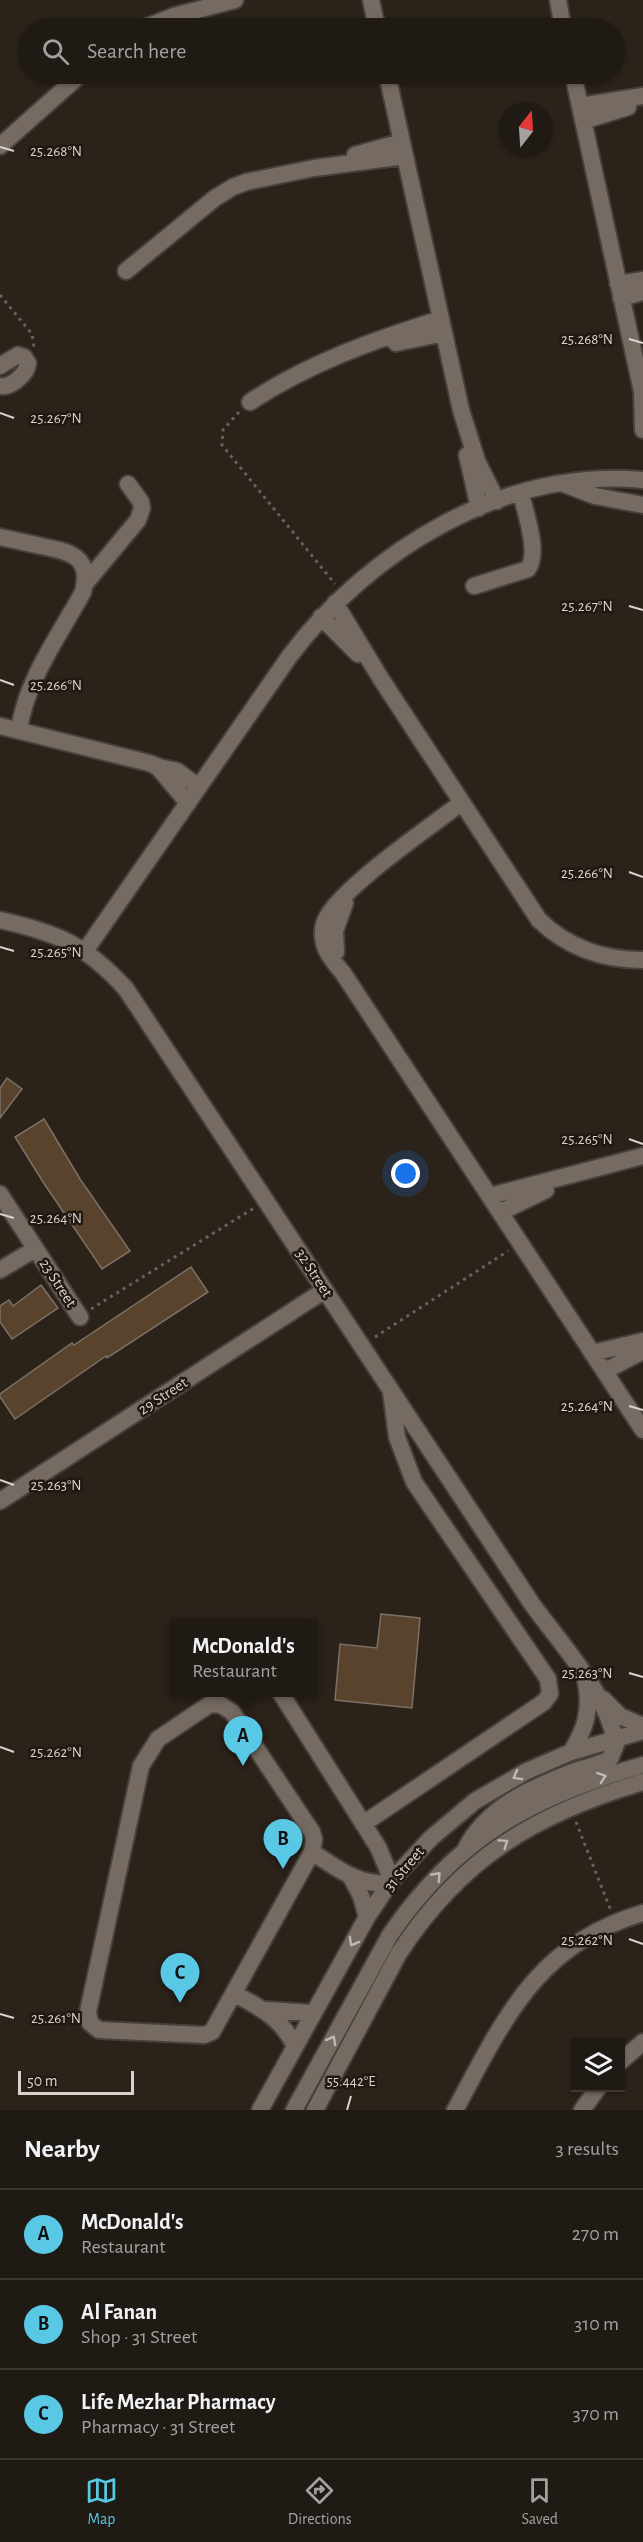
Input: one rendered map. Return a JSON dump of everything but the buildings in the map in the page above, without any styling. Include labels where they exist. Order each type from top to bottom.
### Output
[{"type":"street","points":[[169,18],[235,0]]},
{"type":"street","points":[[371,0],[375,18]]},
{"type":"street","points":[[558,0],[561,18]]},
{"type":"street","points":[[0,146],[70,84]]},
{"type":"street","points":[[389,84],[461,410],[477,461],[496,501]]},
{"type":"street","points":[[575,84],[642,395],[643,430]]},
{"type":"street","points":[[581,114],[643,96]]},
{"type":"street","points":[[581,114],[643,103]]},
{"type":"street","points":[[126,271],[224,192],[246,182],[404,149]]},
{"type":"street","points":[[619,291],[643,280]]},
{"type":"street","points":[[619,291],[643,292]]},
{"type":"street","points":[[250,402],[288,378],[354,349],[442,326]]},
{"type":"street","points":[[0,366],[18,355],[24,357],[28,363],[27,369],[9,386],[0,386]]},
{"type":"street","points":[[461,410],[464,440],[478,508]]},
{"type":"street","points":[[85,951],[289,657],[321,617],[339,599],[400,550],[478,508],[520,493],[563,483],[613,479],[643,480]]},
{"type":"street","points":[[563,483],[595,496],[643,505]]},
{"type":"street","points":[[19,730],[23,707],[30,688],[84,585],[140,518],[141,501],[128,484]]},
{"type":"street","points":[[474,586],[528,569],[531,564],[534,551],[520,493]]},
{"type":"street","points":[[0,537],[72,554],[82,564],[84,585]]},
{"type":"street","points":[[339,599],[381,679],[530,909],[549,930],[582,950],[613,958],[643,960]]},
{"type":"street","points":[[321,617],[381,679]]},
{"type":"street","points":[[0,726],[128,756],[177,771],[198,787]]},
{"type":"street","points":[[156,766],[188,803]]},
{"type":"street","points":[[461,803],[383,862],[332,909],[323,930],[325,948],[643,1430]]},
{"type":"street","name":"32 Street","points":[[0,921],[51,933],[85,951],[109,970],[126,989],[532,1604],[585,1678],[603,1706],[615,1739]]},
{"type":"street","points":[[490,1196],[643,1156]]},
{"type":"street","points":[[501,1212],[531,1196],[590,1171]]},
{"type":"street","name":"23 Street","points":[[0,1194],[80,1317]]},
{"type":"street","name":"23 Street","points":[[0,1270],[35,1248]]},
{"type":"street","name":"29 Street","points":[[0,1501],[325,1290]]},
{"type":"street","points":[[592,1353],[643,1341]]},
{"type":"street","points":[[604,1371],[643,1351]]},
{"type":"street","points":[[363,1824],[544,1702],[550,1689],[548,1679],[414,1482],[396,1437],[391,1391]]},
{"type":"street","points":[[585,1678],[613,1711],[628,1721],[643,1726]]},
{"type":"street","name":"32 Street","points":[[570,1752],[583,1732],[588,1716],[589,1699],[585,1678]]},
{"type":"street","points":[[283,1697],[378,1847],[391,1882],[370,1883],[351,1877],[312,1852]]},
{"type":"street","points":[[210,1704],[226,1707],[232,1712],[312,1832],[314,1839],[312,1852],[235,1994],[216,2028],[204,2036],[99,2030],[90,2023],[88,2012],[145,1756],[158,1739],[210,1704]]},
{"type":"street","name":"31 Street","points":[[260,2110],[367,1917],[391,1882],[431,1838],[475,1801],[525,1772],[570,1752],[643,1731]]},
{"type":"street","points":[[465,1850],[481,1824],[497,1810],[542,1785],[610,1758],[615,1749],[615,1739]]},
{"type":"street","name":"31 Street","points":[[294,2110],[390,1935],[425,1889],[465,1850],[510,1817],[534,1804],[594,1780],[643,1765]]},
{"type":"street","points":[[315,2110],[399,1953],[445,1893],[483,1858],[524,1829],[569,1806],[643,1782]]},
{"type":"street","points":[[378,1847],[411,1858]]},
{"type":"street","points":[[351,1877],[361,1896],[367,1917]]},
{"type":"street","points":[[455,2110],[509,2011],[534,1980],[573,1944],[616,1921],[643,1912]]},
{"type":"street","points":[[235,1994],[267,2010],[284,2026],[296,2046]]},
{"type":"street","points":[[267,2010],[314,2013]]},
{"type":"street","points":[[625,2058],[643,2042]]},
{"type":"street","points":[[582,2110],[594,2092]]},
{"type":"path","points":[[0,295],[32,334],[34,350],[28,363]]},
{"type":"path","points":[[250,402],[223,430],[222,445],[339,599]]},
{"type":"path","points":[[80,1317],[266,1201]]},
{"type":"path","points":[[361,1346],[521,1243]]},
{"type":"path","points":[[569,1806],[616,1921]]},
{"type":"place","name":"McDonald's","points":[[243,1766]]},
{"type":"place","name":"Al Fanan","points":[[283,1869]]},
{"type":"place","name":"Life Mezhar Pharmacy","points":[[180,2003]]}]
